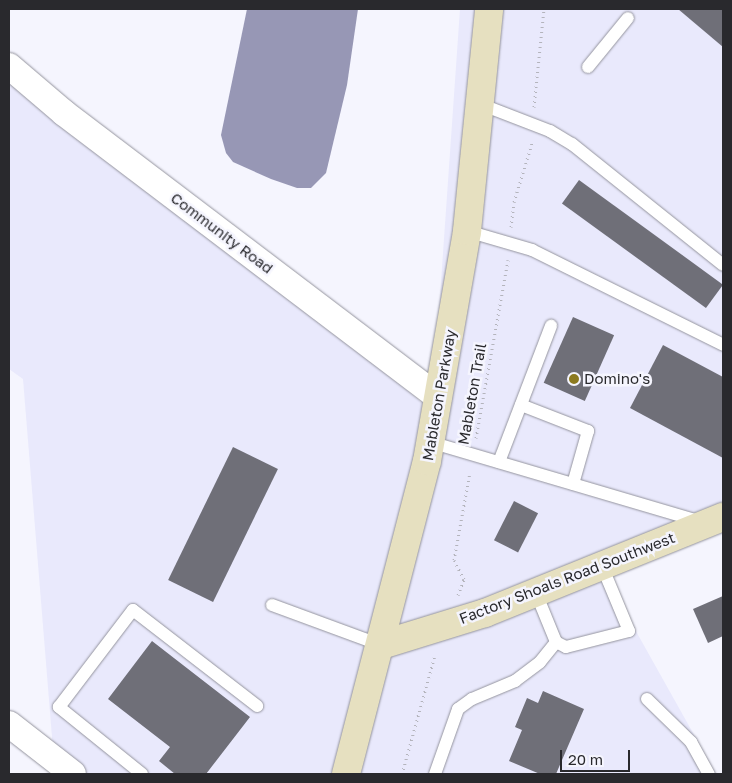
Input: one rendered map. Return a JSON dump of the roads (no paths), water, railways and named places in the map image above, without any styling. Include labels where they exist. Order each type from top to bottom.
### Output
[{"type":"main road","name":"Mableton Parkway","points":[[346,774],[381,645],[430,442],[467,231],[489,9]]},
{"type":"main road","name":"Factory Shoals Road Southwest","points":[[381,645],[536,593],[715,520]]},
{"type":"street","name":"Community Road","points":[[9,66],[72,119],[438,397]]},
{"type":"street","points":[[9,724],[73,774]]},
{"type":"lane","points":[[588,67],[628,18]]},
{"type":"lane","points":[[480,104],[533,124],[572,144],[723,265]]},
{"type":"lane","points":[[467,231],[532,250],[723,345]]},
{"type":"lane","points":[[499,462],[551,326]]},
{"type":"lane","points":[[521,405],[588,431],[573,484]]},
{"type":"lane","points":[[430,442],[573,484],[715,520]]},
{"type":"lane","points":[[536,593],[556,642],[566,647],[630,631],[602,566]]},
{"type":"lane","points":[[272,605],[381,645]]},
{"type":"lane","points":[[142,774],[59,707],[133,610],[257,706]]},
{"type":"lane","points":[[435,774],[458,708],[472,699],[516,682],[540,662],[556,642]]},
{"type":"lane","points":[[647,699],[691,742],[709,774]]},
{"type":"water","points":[[247,9],[358,9],[347,85],[326,173],[311,188],[297,188],[271,179],[233,162],[226,153],[221,135]]},
{"type":"place","name":"Domino's","points":[[574,379]]}]
